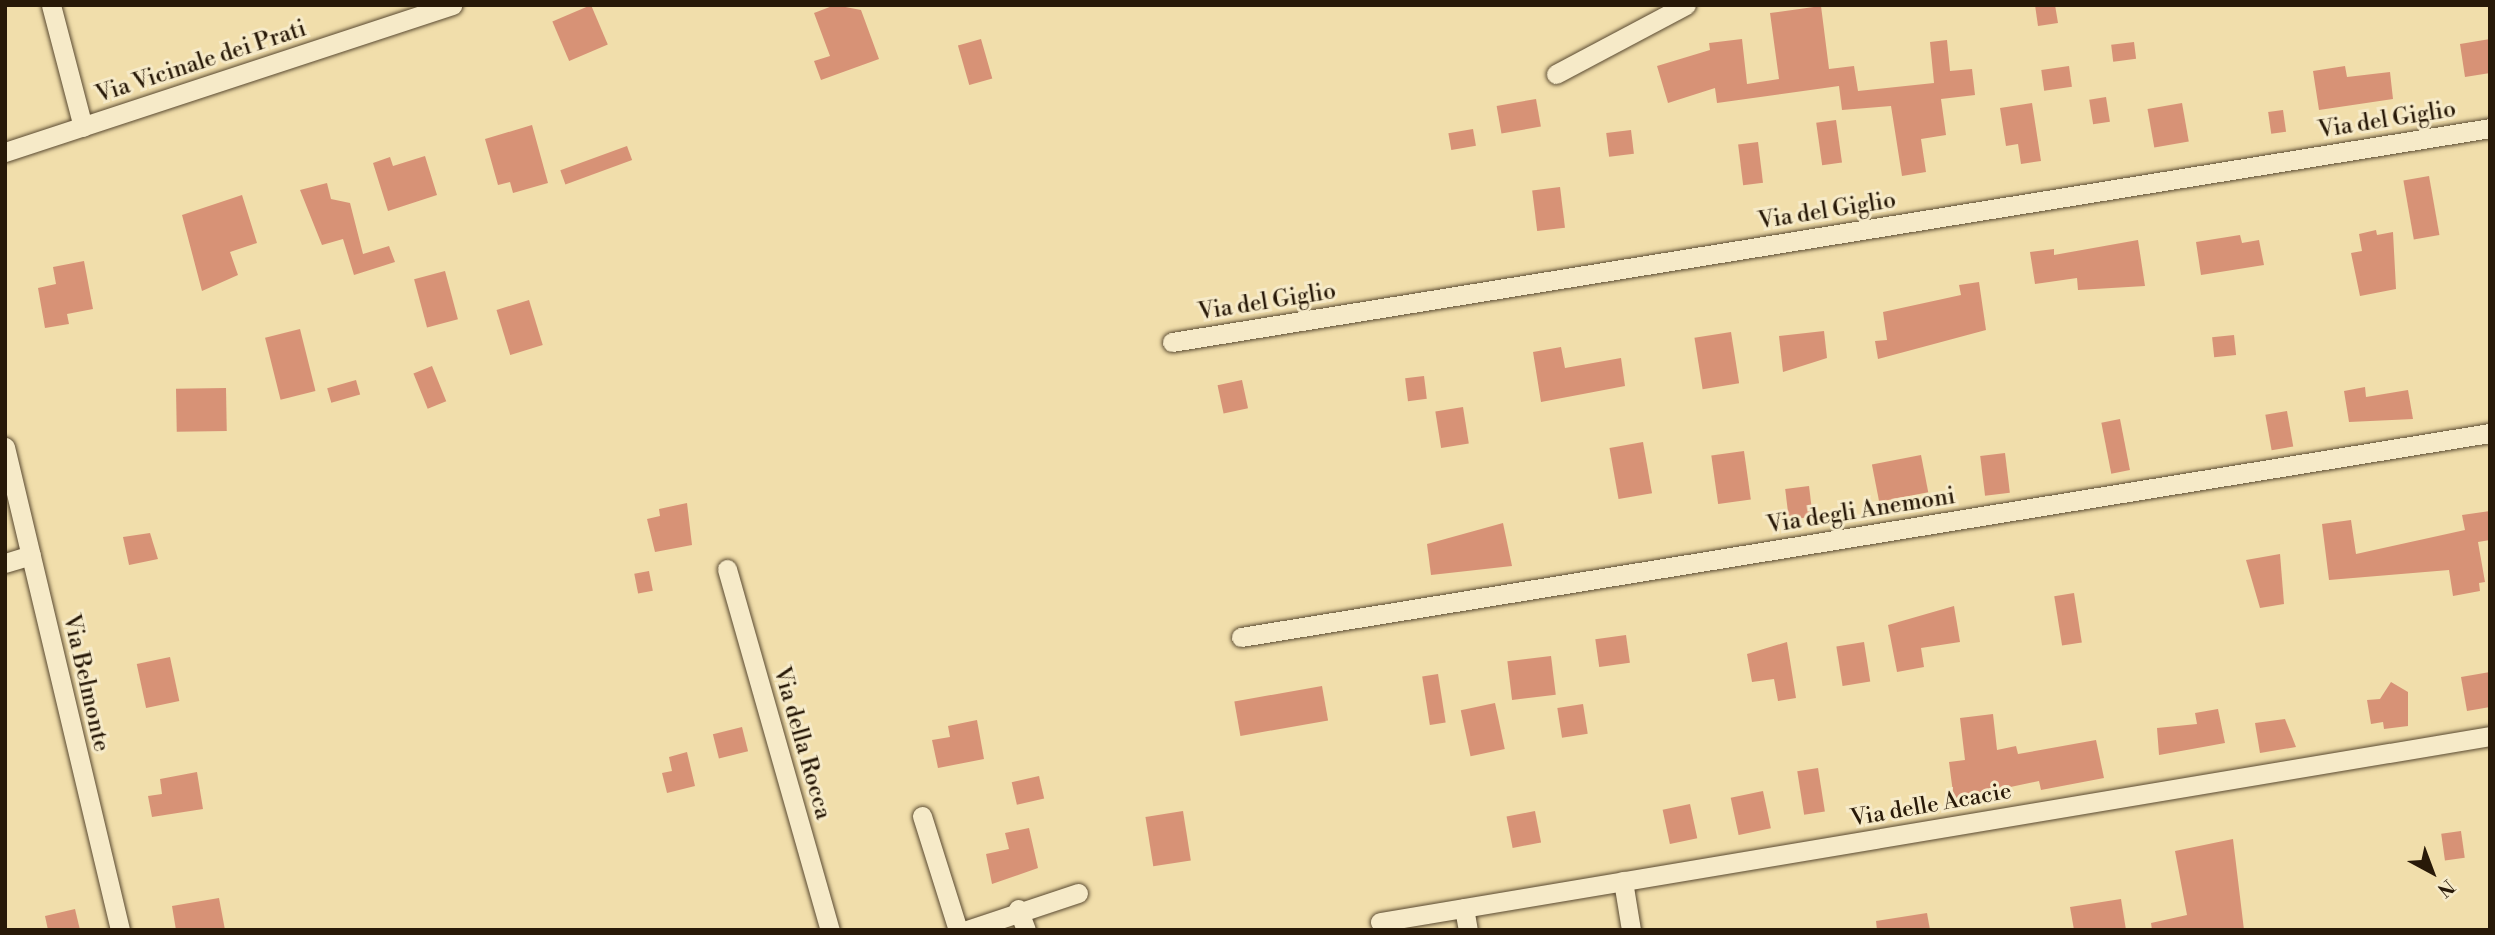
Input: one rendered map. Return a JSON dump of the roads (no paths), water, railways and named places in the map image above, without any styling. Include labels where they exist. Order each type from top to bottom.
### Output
[{"type":"street","points":[[51,5],[83,127]]},
{"type":"street","name":"Via Vicinale dei Prati","points":[[5,152],[452,5]]},
{"type":"street","points":[[1556,74],[1686,5]]},
{"type":"street","name":"Via del Giglio","points":[[1172,342],[2490,128]]},
{"type":"street","name":"Via degli Anemoni","points":[[1241,637],[2490,433]]},
{"type":"street","name":"Via Belmonte","points":[[5,447],[120,930]]},
{"type":"street","points":[[5,563],[31,555]]},
{"type":"street","name":"Via della Rocca","points":[[727,569],[830,930]]},
{"type":"street","name":"Via delle Acacie","points":[[1380,922],[2490,736]]},
{"type":"street","points":[[922,817],[958,930]]},
{"type":"street","points":[[1623,881],[1631,930]]},
{"type":"street","points":[[967,930],[1018,909],[1078,893]]},
{"type":"street","points":[[1464,908],[1468,930]]},
{"type":"street","points":[[1018,909],[1026,930]]}]
